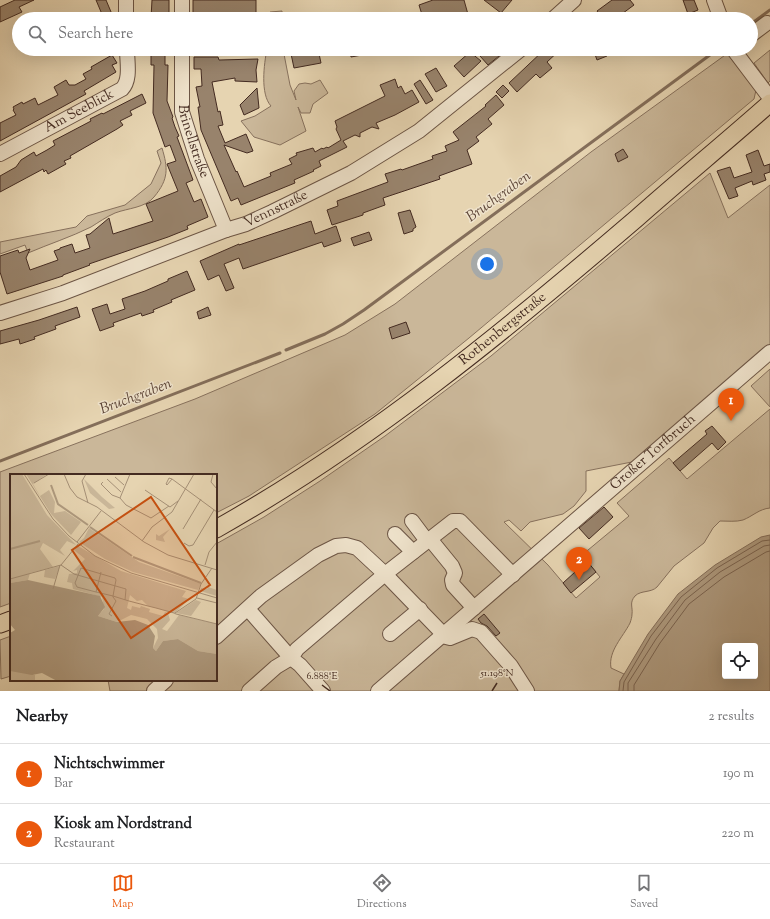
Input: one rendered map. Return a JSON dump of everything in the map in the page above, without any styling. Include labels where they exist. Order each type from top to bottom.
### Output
[{"type":"main road","name":"Rothenbergstraße","points":[[217,528],[283,490],[366,435],[474,354],[594,254],[770,103]]},
{"type":"main road","points":[[0,624],[10,620]]},
{"type":"street","points":[[126,0],[126,12]]},
{"type":"street","points":[[182,0],[182,12]]},
{"type":"street","points":[[561,12],[574,0]]},
{"type":"street","points":[[714,0],[718,12]]},
{"type":"street","points":[[758,30],[767,23]]},
{"type":"street","name":"Am Seeblick","points":[[0,154],[122,89],[126,85],[127,79],[127,56]]},
{"type":"street","name":"Brinellstraße","points":[[182,56],[182,112],[196,159],[226,230]]},
{"type":"street","name":"Vennstraße","points":[[0,314],[64,293],[226,230],[246,224],[351,173],[419,131],[512,56]]},
{"type":"street","points":[[738,56],[770,98]]},
{"type":"street","name":"Großer Torfbruch","points":[[378,691],[770,352]]},
{"type":"street","points":[[412,521],[452,566],[455,573],[452,580],[453,585],[474,608]]},
{"type":"street","points":[[249,691],[276,667],[291,658],[297,649],[385,574],[453,521],[460,521],[513,575]]},
{"type":"street","points":[[395,534],[412,552]]},
{"type":"street","points":[[217,636],[261,596],[289,575],[318,555],[336,546],[346,545],[357,548],[385,574],[446,637],[450,638],[472,629],[481,632],[511,666],[527,691]]},
{"type":"street","points":[[248,609],[291,658],[300,665],[323,691]]},
{"type":"street","points":[[390,634],[420,609]]},
{"type":"street","points":[[154,691],[165,681]]},
{"type":"shaded area","points":[[770,50],[770,81],[768,83],[754,63]]},
{"type":"shaded area","points":[[266,56],[284,56],[290,85],[296,100],[294,91],[299,84],[311,84],[320,80],[328,93],[313,104],[310,113],[301,113],[298,107],[306,131],[280,145],[254,137],[241,121],[255,116],[271,106],[265,94],[264,87]]},
{"type":"shaded area","points":[[724,56],[730,56],[756,90],[754,99],[469,338],[375,414],[249,496],[217,512],[217,474],[10,474],[10,603],[0,607],[0,472],[195,399],[345,335],[395,304],[591,152]]},
{"type":"shaded area","points":[[162,148],[166,168],[165,179],[159,191],[150,201],[141,206],[115,213],[83,231],[28,253],[25,245],[0,254],[0,242],[76,227],[87,216],[125,205],[151,184],[161,163],[157,151]]},
{"type":"shaded area","points":[[710,173],[728,218],[770,185],[770,349],[642,460],[586,471],[586,491],[574,506],[563,514],[530,522],[521,531],[509,520],[504,522],[548,565],[576,598],[600,577],[582,555],[629,516],[617,503],[669,458],[687,479],[770,409],[770,508],[759,511],[743,520],[720,521],[713,528],[704,543],[674,566],[655,589],[637,594],[633,598],[630,623],[614,650],[611,662],[611,668],[624,674],[620,681],[619,691],[110,691],[108,681],[217,681],[217,543],[264,517],[320,481],[385,436],[491,356]]},
{"type":"shaded area","points":[[770,369],[770,407],[751,386]]},
{"type":"shaded area","points":[[10,636],[10,676],[1,679],[0,640]]},
{"type":"water","points":[[770,535],[770,691],[619,691],[620,681],[648,634],[678,594],[715,565],[761,537]]},
{"type":"building","points":[[15,0],[34,0],[19,7],[22,12],[12,12],[12,17],[0,22],[0,7]]},
{"type":"building","points":[[96,0],[106,0],[111,12],[101,12]]},
{"type":"building","points":[[152,0],[169,0],[169,12],[151,12]]},
{"type":"building","points":[[193,0],[256,0],[256,12],[193,12]]},
{"type":"building","points":[[433,0],[464,0],[467,12],[421,12],[419,5]]},
{"type":"building","points":[[484,0],[512,0],[502,12],[500,12]]},
{"type":"building","points":[[612,0],[630,0],[634,5],[624,12],[597,11]]},
{"type":"building","points":[[683,0],[694,0],[698,10],[687,12]]},
{"type":"building","points":[[110,56],[113,56],[117,63],[112,65],[116,72],[84,91],[86,94],[0,141],[0,123],[16,115],[13,107],[22,102],[23,104],[35,98],[38,105],[58,95],[54,87],[66,80],[69,85],[75,85],[86,79],[83,74],[92,69],[91,67]]},
{"type":"building","points":[[151,56],[165,56],[165,65],[168,65],[167,101],[179,136],[177,137],[193,180],[186,183],[194,202],[201,199],[208,217],[187,226],[188,229],[168,237],[89,264],[90,265],[63,276],[7,294],[0,272],[0,256],[18,250],[19,253],[30,249],[26,258],[30,270],[58,260],[54,251],[60,248],[72,244],[75,253],[90,248],[86,235],[90,234],[109,218],[113,234],[153,221],[146,204],[178,191],[167,164],[176,161],[170,145],[165,147],[153,113],[154,65],[151,65]]},
{"type":"building","points":[[291,56],[320,56],[321,63],[294,68]]},
{"type":"building","points":[[465,56],[475,56],[481,61],[464,77],[454,66]]},
{"type":"building","points":[[480,56],[499,56],[488,65]]},
{"type":"building","points":[[538,56],[553,56],[547,62],[552,68],[540,78],[536,74],[517,92],[509,83]]},
{"type":"building","points":[[596,56],[607,56],[597,60]]},
{"type":"building","points":[[194,57],[218,57],[219,60],[258,59],[256,70],[257,82],[235,81],[235,78],[212,82],[218,112],[220,111],[223,125],[218,126],[225,143],[246,134],[253,151],[247,153],[224,145],[244,187],[271,176],[270,173],[292,164],[289,159],[297,155],[296,153],[313,148],[315,152],[322,148],[328,148],[341,140],[336,129],[337,127],[335,121],[385,96],[380,85],[395,79],[398,88],[401,86],[405,94],[412,90],[419,102],[376,123],[379,129],[372,127],[360,133],[360,137],[355,135],[343,141],[347,147],[319,161],[321,166],[313,170],[314,171],[294,180],[295,183],[241,205],[238,198],[231,201],[201,130],[198,107],[200,107],[196,87],[202,86],[201,69],[194,69]]},
{"type":"building","points":[[436,68],[447,86],[436,92],[425,74]]},
{"type":"building","points":[[420,80],[433,100],[426,104],[414,84]]},
{"type":"building","points":[[503,85],[509,91],[502,98],[496,92]]},
{"type":"building","points":[[257,88],[259,108],[244,115],[240,105]]},
{"type":"building","points":[[142,94],[146,103],[130,111],[132,115],[120,121],[123,125],[70,156],[71,158],[64,161],[66,164],[48,174],[46,170],[44,172],[43,169],[0,192],[0,176],[16,167],[21,160],[34,152],[36,156],[47,150],[55,145],[53,141],[91,121],[90,119]]},
{"type":"building","points":[[496,95],[504,105],[488,119],[492,124],[476,137],[479,141],[467,150],[472,164],[439,176],[440,179],[383,198],[385,205],[363,213],[363,215],[332,225],[327,210],[338,206],[337,201],[388,182],[385,174],[401,169],[402,170],[433,159],[432,156],[447,151],[445,146],[459,140],[453,132],[486,106],[485,105]]},
{"type":"building","points":[[623,149],[628,157],[618,162],[615,154]]},
{"type":"building","points":[[758,150],[764,166],[770,164],[770,172],[764,174],[766,180],[753,185],[752,181],[735,188],[738,196],[729,199],[717,171],[730,167],[734,178],[752,172],[746,155]]},
{"type":"building","points":[[410,210],[416,227],[413,231],[404,234],[398,213]]},
{"type":"building","points":[[311,221],[315,234],[336,226],[341,241],[324,247],[322,242],[243,269],[239,258],[224,264],[234,288],[226,291],[219,275],[208,280],[200,261],[239,244]]},
{"type":"building","points":[[369,232],[372,240],[354,246],[351,238]]},
{"type":"building","points":[[187,271],[195,290],[171,300],[172,302],[153,310],[154,312],[142,316],[141,313],[113,323],[114,326],[100,331],[92,309],[107,304],[110,314],[125,309],[122,299],[145,291]]},
{"type":"building","points":[[77,307],[80,317],[55,326],[56,329],[20,344],[19,339],[0,344],[0,331]]},
{"type":"building","points":[[208,307],[211,315],[199,319],[197,312]]},
{"type":"building","points":[[406,322],[410,333],[392,339],[389,328]]},
{"type":"building","points":[[712,426],[726,442],[718,450],[712,443],[680,471],[673,463],[707,434],[705,431]]},
{"type":"building","points":[[604,507],[613,517],[589,539],[579,528]]},
{"type":"building","points":[[587,561],[596,572],[571,593],[563,583]]},
{"type":"building","points":[[484,614],[500,633],[496,636],[478,619]]},
{"type":"waterway","name":"Bruchgraben","points":[[758,19],[770,10]]},
{"type":"waterway","name":"Bruchgraben","points":[[286,350],[325,334],[364,310],[709,56]]},
{"type":"waterway","name":"Bruchgraben","points":[[0,461],[280,353]]},
{"type":"place","name":"Nichtschwimmer","points":[[731,421]]},
{"type":"place","name":"Kiosk am Nordstrand","points":[[579,580]]}]
